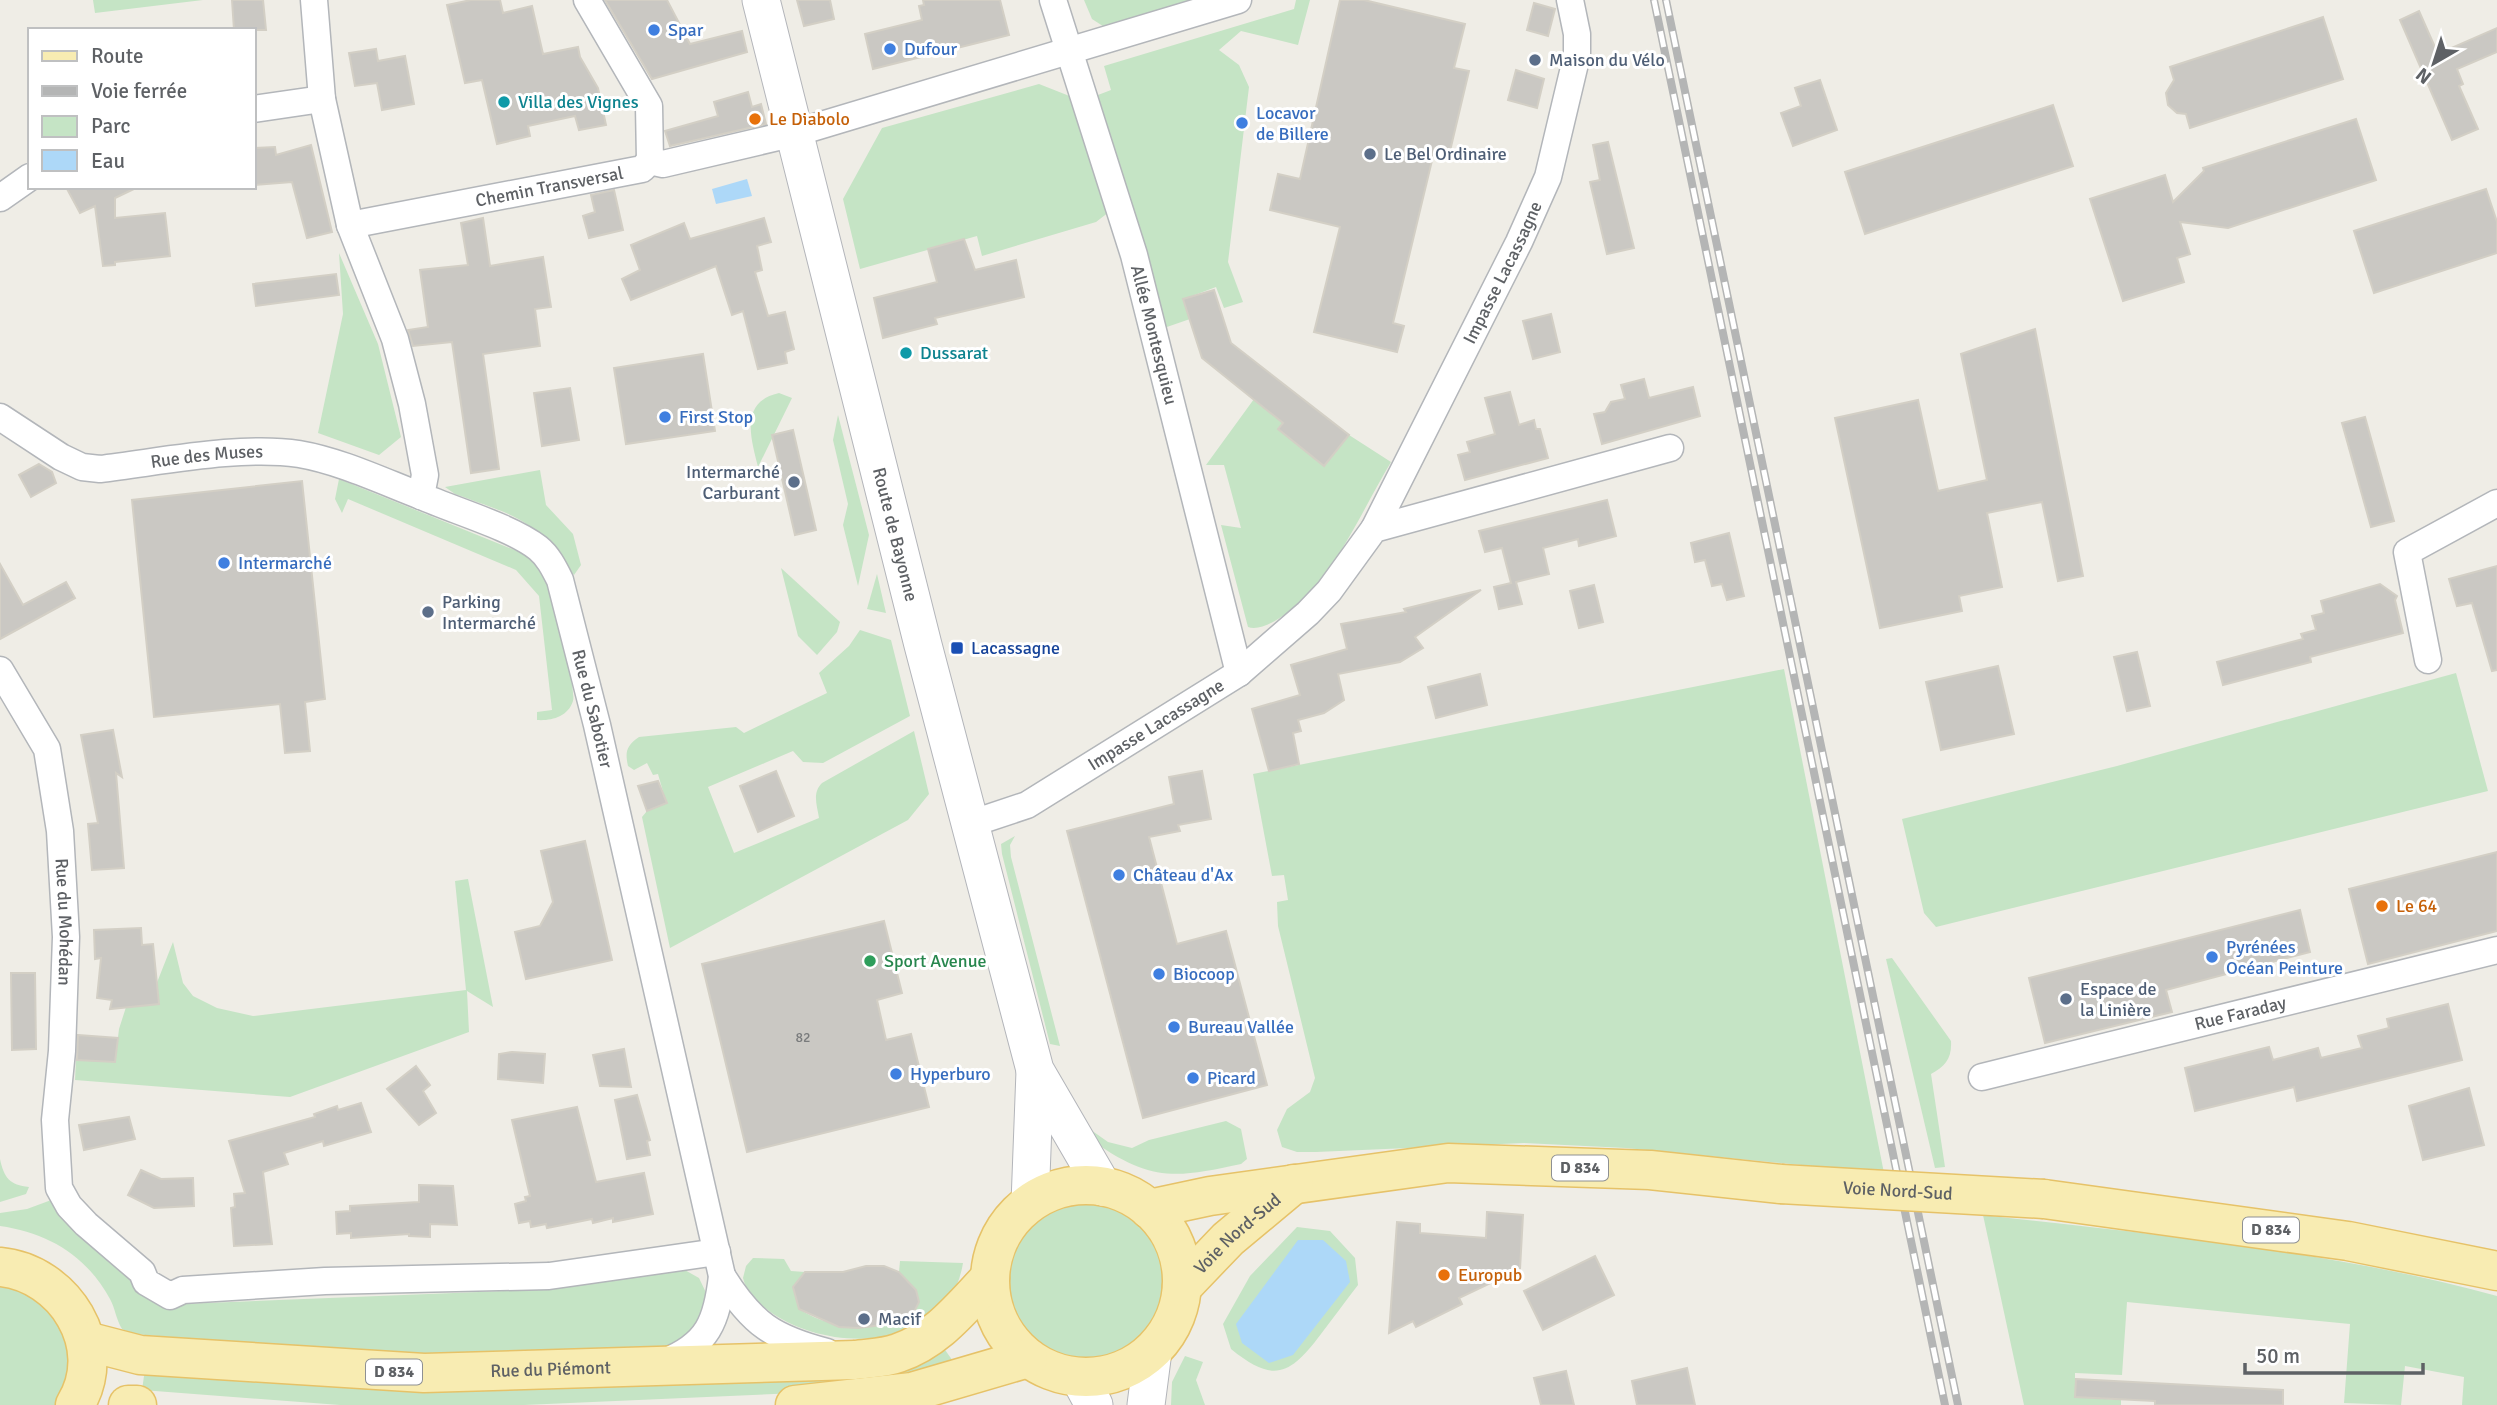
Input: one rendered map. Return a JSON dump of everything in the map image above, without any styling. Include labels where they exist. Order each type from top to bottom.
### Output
[{"type":"main road","name":"Route de Bayonne","points":[[761,0],[1035,1070],[1103,1186]]},
{"type":"main road","name":"Route de Bayonne","points":[[1030,1203],[1035,1070]]},
{"type":"main road","name":"Voie Nord-Sud","points":[[1149,1209],[1294,1184],[1448,1163],[1650,1170],[1781,1184],[2044,1199],[2348,1241],[2497,1271]]},
{"type":"main road","name":"Voie Nord-Sud","points":[[1182,1287],[1228,1239],[1294,1184]]},
{"type":"main road","points":[[1077,1185],[1103,1186],[1127,1194],[1149,1209],[1168,1231],[1179,1258],[1182,1287],[1172,1325],[1153,1351],[1131,1366],[1106,1376],[1087,1391],[1028,1358],[1007,1336],[998,1318],[990,1278],[995,1249],[1009,1223],[1030,1203],[1053,1191],[1077,1185]]},
{"type":"main road","points":[[0,1267],[40,1278],[61,1295],[77,1316],[86,1341],[87,1370],[75,1405]]},
{"type":"main road","name":"Rue du Piémont","points":[[86,1341],[140,1355],[424,1373],[855,1360],[895,1354],[914,1347],[937,1332],[990,1278]]},
{"type":"main road","points":[[1146,1405],[1153,1351]]},
{"type":"main road","points":[[795,1405],[912,1392],[1028,1358]]},
{"type":"main road","points":[[128,1405],[137,1405]]},
{"type":"street","points":[[314,0],[322,99],[350,225],[395,339],[412,404],[425,474],[421,496]]},
{"type":"street","points":[[587,0],[649,106],[650,162]]},
{"type":"street","name":"Allée Montesquieu","points":[[1053,0],[1134,255],[1239,673]]},
{"type":"street","name":"Chemin Transversal","points":[[350,225],[642,169],[650,162],[663,164],[795,133],[1238,0]]},
{"type":"street","name":"Impasse Lacassagne","points":[[970,824],[1027,805],[1239,673],[1308,613],[1329,590],[1374,529],[1519,242],[1548,177],[1577,55],[1577,34],[1570,0]]},
{"type":"street","points":[[256,109],[322,99]]},
{"type":"street","points":[[0,198],[28,178]]},
{"type":"street","points":[[341,184],[378,221],[365,268]]},
{"type":"street","name":"Rue des Muses","points":[[0,417],[82,467],[100,469],[262,451],[286,453],[325,460],[421,496]]},
{"type":"street","points":[[1374,529],[1670,448]]},
{"type":"street","name":"Rue du Sabotier","points":[[421,496],[521,537],[539,549],[559,580],[597,725],[720,1264],[741,1307],[774,1334],[794,1343],[855,1360]]},
{"type":"street","points":[[2428,660],[2407,552],[2497,503]]},
{"type":"street","name":"Rue du Mohédan","points":[[0,670],[47,749],[60,831],[66,937],[62,1051],[55,1120],[59,1188],[69,1206],[142,1272],[146,1282],[170,1296],[183,1290],[325,1281],[549,1276],[720,1264]]},
{"type":"street","name":"Rue Faraday","points":[[1982,1077],[2497,950]]},
{"type":"street","name":"Rue du Sabotier","points":[[649,1367],[692,1348],[707,1331],[718,1307],[720,1264]]},
{"type":"green space","points":[[93,0],[203,0],[95,13]]},
{"type":"green space","points":[[1084,0],[1209,0],[1109,30],[1092,19]]},
{"type":"green space","points":[[1296,0],[1310,0],[1298,45],[1241,31],[1219,50],[1239,65],[1249,87],[1228,262],[1243,302],[1224,308],[1216,287],[1184,299],[1190,319],[1164,328],[1098,95],[1111,90],[1104,66],[1294,9]]},
{"type":"green space","points":[[1039,84],[1072,97],[1109,212],[1096,222],[982,256],[977,236],[860,269],[843,199],[882,128]]},
{"type":"green space","points":[[339,253],[378,344],[401,437],[379,455],[318,433],[343,314]]},
{"type":"green space","points":[[779,393],[792,398],[758,467],[751,433],[753,413],[758,404]]},
{"type":"green space","points":[[1254,399],[1283,423],[1278,428],[1324,466],[1349,435],[1391,462],[1343,548],[1319,583],[1290,611],[1257,628],[1248,627],[1221,525],[1241,528],[1224,465],[1206,465]]},
{"type":"green space","points":[[838,415],[869,535],[858,586],[843,525],[848,504],[833,440]]},
{"type":"green space","points":[[540,470],[546,505],[573,534],[581,565],[574,575],[535,530],[510,515],[455,494],[445,487]]},
{"type":"green space","points":[[339,479],[522,553],[539,565],[552,595],[567,658],[573,701],[567,711],[553,719],[537,720],[537,712],[552,710],[539,596],[516,570],[348,499],[342,513],[335,499]]},
{"type":"green space","points":[[781,568],[840,622],[837,632],[817,655],[798,636]]},
{"type":"green space","points":[[877,574],[886,613],[867,609]]},
{"type":"green space","points":[[860,630],[891,640],[910,716],[823,763],[803,762],[793,751],[708,787],[734,853],[819,818],[816,795],[822,783],[914,731],[929,794],[908,820],[670,948],[642,817],[647,811],[666,802],[658,774],[653,775],[647,763],[634,770],[628,766],[629,746],[639,737],[736,727],[744,733],[827,693],[819,673],[849,646]]},
{"type":"green space","points":[[1784,669],[1884,1173],[1626,1148],[1524,1143],[1316,1152],[1297,1152],[1282,1147],[1277,1130],[1287,1109],[1310,1092],[1315,1078],[1278,926],[1277,902],[1288,900],[1284,875],[1272,876],[1253,774]]},
{"type":"green space","points":[[2456,673],[2488,791],[1936,927],[1924,913],[1902,819],[2117,766]]},
{"type":"green space","points":[[1015,836],[1010,845],[1011,857],[1060,1046],[1050,1044],[1002,854],[1001,844]]},
{"type":"green space","points":[[468,879],[493,1007],[467,991],[469,1032],[290,1097],[75,1080],[76,1060],[115,1062],[119,1029],[127,1004],[158,1004],[156,985],[173,942],[183,983],[193,996],[217,1008],[253,1016],[466,990],[455,881]]},
{"type":"green space","points":[[1892,958],[1951,1041],[1947,1061],[1931,1074],[1945,1167],[1935,1168],[1886,959]]},
{"type":"green space","points":[[1226,1121],[1241,1129],[1247,1159],[1241,1164],[1181,1174],[1149,1170],[1132,1164],[1094,1142],[1091,1130],[1108,1142],[1132,1148],[1149,1140]]},
{"type":"green space","points":[[0,1159],[9,1179],[29,1187],[26,1194],[0,1202]]},
{"type":"green space","points":[[54,1199],[70,1227],[161,1301],[182,1304],[531,1290],[683,1269],[699,1278],[710,1301],[704,1322],[672,1350],[439,1358],[133,1334],[122,1329],[112,1302],[77,1258],[34,1234],[0,1226],[0,1213],[27,1209]]},
{"type":"green space","points":[[1087,1200],[1118,1206],[1144,1223],[1161,1249],[1167,1280],[1161,1311],[1144,1337],[1118,1354],[1087,1360],[1056,1354],[1030,1337],[1013,1311],[1007,1280],[1013,1249],[1030,1223],[1056,1206]]},
{"type":"green space","points":[[1983,1215],[2306,1255],[2434,1280],[2497,1296],[2497,1405],[2462,1405],[2464,1377],[2405,1366],[2401,1405],[2344,1403],[2350,1324],[2127,1302],[2122,1375],[2075,1373],[2075,1397],[2121,1400],[2121,1405],[2024,1405]]},
{"type":"green space","points":[[1297,1227],[1330,1231],[1355,1258],[1358,1285],[1300,1359],[1280,1370],[1270,1370],[1246,1360],[1231,1349],[1223,1324],[1250,1276]]},
{"type":"green space","points":[[753,1258],[784,1259],[791,1271],[805,1272],[793,1287],[799,1309],[823,1321],[847,1326],[898,1323],[916,1290],[899,1272],[900,1261],[963,1263],[953,1292],[935,1314],[911,1329],[883,1337],[853,1339],[823,1335],[794,1325],[765,1308],[750,1292],[743,1278],[746,1266]]},
{"type":"green space","points":[[0,1282],[14,1285],[39,1299],[49,1308],[64,1331],[71,1365],[55,1405],[0,1405]]},
{"type":"green space","points":[[941,1344],[957,1367],[822,1392],[524,1405],[340,1405],[142,1390],[145,1369]]},
{"type":"green space","points":[[1185,1356],[1203,1362],[1196,1380],[1205,1405],[1171,1405],[1172,1382]]},
{"type":"water","points":[[747,179],[752,196],[716,204],[712,189]]},
{"type":"water","points":[[1298,1240],[1323,1240],[1346,1261],[1350,1282],[1293,1355],[1269,1363],[1242,1343],[1236,1324]]},
{"type":"building","points":[[232,0],[263,0],[266,30],[234,28]]},
{"type":"building","points":[[471,0],[500,0],[503,13],[532,6],[543,54],[578,47],[580,57],[598,88],[606,125],[579,130],[575,116],[528,126],[530,136],[497,144],[482,80],[465,83],[447,5]]},
{"type":"building","points":[[605,0],[667,0],[690,44],[742,31],[747,52],[652,79]]},
{"type":"building","points":[[797,0],[830,0],[834,19],[804,26]]},
{"type":"building","points":[[923,0],[1000,0],[1009,35],[873,69],[865,34],[922,20],[919,6],[924,5]]},
{"type":"building","points":[[1340,0],[1364,0],[1465,24],[1454,68],[1469,71],[1450,151],[1435,148],[1393,323],[1404,326],[1397,352],[1314,332],[1340,227],[1270,210],[1278,174],[1300,179]]},
{"type":"building","points":[[1534,3],[1555,9],[1548,36],[1527,30]]},
{"type":"building","points":[[2419,11],[2438,54],[2497,28],[2497,52],[2457,69],[2463,84],[2459,86],[2478,129],[2452,140],[2400,20]]},
{"type":"building","points":[[2323,17],[2343,79],[2190,128],[2186,114],[2177,113],[2168,105],[2166,93],[2174,80],[2170,67]]},
{"type":"building","points":[[376,49],[378,61],[405,56],[414,104],[382,110],[377,83],[355,86],[349,53]]},
{"type":"building","points":[[1516,70],[1544,79],[1537,108],[1508,100]]},
{"type":"building","points":[[1820,80],[1837,130],[1793,146],[1781,113],[1801,106],[1795,88]]},
{"type":"building","points":[[748,92],[752,107],[761,104],[766,124],[670,146],[665,131],[718,116],[714,102]]},
{"type":"building","points":[[2053,105],[2073,166],[1865,234],[1845,172]]},
{"type":"building","points":[[2356,119],[2376,180],[2228,228],[2180,222],[2190,254],[2177,258],[2184,282],[2123,301],[2090,199],[2165,175],[2173,202],[2204,171],[2203,168]]},
{"type":"building","points":[[1608,142],[1634,248],[1607,254],[1590,182],[1600,180],[1593,145]]},
{"type":"building","points":[[311,145],[332,232],[307,238],[292,182],[256,185],[256,148],[275,147],[276,155]]},
{"type":"building","points":[[67,189],[134,189],[115,198],[115,218],[165,213],[170,256],[115,262],[115,265],[103,266],[95,206],[80,213]]},
{"type":"building","points":[[2486,189],[2497,222],[2497,253],[2374,293],[2354,231]]},
{"type":"building","points":[[614,190],[623,230],[589,238],[583,216],[595,212],[591,195]]},
{"type":"building","points":[[483,218],[490,266],[543,257],[551,307],[535,309],[540,346],[483,354],[499,469],[471,473],[452,342],[413,346],[408,330],[428,327],[420,270],[468,265],[461,223]]},
{"type":"building","points":[[764,218],[771,242],[757,246],[762,270],[755,272],[768,316],[785,312],[794,349],[785,352],[787,363],[758,369],[743,311],[732,315],[716,266],[631,300],[622,279],[640,270],[631,245],[684,223],[690,239]]},
{"type":"building","points":[[964,239],[975,270],[1016,260],[1024,297],[935,318],[937,324],[883,338],[874,298],[937,282],[928,249]]},
{"type":"building","points":[[336,274],[339,295],[256,306],[253,284]]},
{"type":"building","points":[[1214,290],[1231,343],[1349,435],[1324,466],[1278,429],[1283,423],[1202,358],[1183,299]]},
{"type":"building","points":[[1551,314],[1560,352],[1533,359],[1523,321]]},
{"type":"building","points":[[2035,329],[2083,576],[2058,581],[2042,502],[1987,513],[2002,587],[1959,596],[1962,611],[1880,628],[1835,418],[1918,400],[1938,491],[1987,480],[1961,354]]},
{"type":"building","points":[[703,354],[715,431],[626,444],[614,368]]},
{"type":"building","points":[[1644,379],[1649,398],[1693,387],[1700,416],[1602,444],[1594,414],[1605,412],[1611,402],[1625,399],[1621,385]]},
{"type":"building","points":[[570,388],[579,440],[542,446],[534,393]]},
{"type":"building","points":[[1510,392],[1519,425],[1534,420],[1536,429],[1540,429],[1548,458],[1465,480],[1458,455],[1470,452],[1467,442],[1495,434],[1485,398]]},
{"type":"building","points":[[2365,417],[2394,521],[2371,527],[2342,423]]},
{"type":"building","name":"Intermarché Carburant","points":[[793,430],[816,530],[795,535],[772,435]]},
{"type":"building","points":[[39,464],[52,472],[56,483],[31,497],[19,475]]},
{"type":"building","name":"Intermarché","points":[[302,481],[325,699],[305,702],[310,751],[285,753],[280,704],[154,717],[132,500]]},
{"type":"building","points":[[1607,500],[1616,536],[1579,546],[1578,539],[1543,548],[1549,574],[1516,582],[1522,604],[1499,609],[1494,587],[1511,583],[1502,548],[1485,552],[1479,531]]},
{"type":"building","points":[[1729,533],[1744,596],[1727,600],[1722,584],[1712,586],[1705,560],[1695,562],[1691,543]]},
{"type":"building","points":[[0,564],[23,605],[66,582],[75,598],[0,639]]},
{"type":"building","points":[[2497,566],[2497,670],[2492,671],[2472,603],[2457,606],[2449,579]]},
{"type":"building","points":[[2380,584],[2397,596],[2395,600],[2403,633],[2310,657],[2311,662],[2223,685],[2217,662],[2303,639],[2301,634],[2316,630],[2312,616],[2324,613],[2321,601]]},
{"type":"building","points":[[1594,585],[1603,622],[1579,628],[1570,591]]},
{"type":"building","points":[[1481,590],[1415,637],[1423,648],[1400,662],[1338,674],[1344,700],[1324,713],[1298,720],[1301,731],[1293,733],[1299,764],[1269,771],[1252,709],[1300,695],[1291,665],[1347,649],[1341,624],[1406,612],[1404,609]]},
{"type":"building","points":[[2137,652],[2150,706],[2127,711],[2114,657]]},
{"type":"building","points":[[1998,666],[2014,734],[1941,750],[1926,682]]},
{"type":"building","points":[[1480,674],[1487,705],[1436,718],[1428,687]]},
{"type":"building","points":[[113,730],[122,777],[116,773],[124,868],[92,870],[88,824],[98,823],[81,735]]},
{"type":"building","points":[[776,771],[794,816],[758,832],[740,786]]},
{"type":"building","points":[[1202,771],[1211,819],[1178,825],[1180,831],[1149,837],[1177,944],[1226,931],[1267,1085],[1143,1118],[1067,831],[1174,804],[1169,777]]},
{"type":"building","points":[[658,781],[667,803],[647,811],[638,786]]},
{"type":"building","points":[[585,841],[612,960],[526,979],[515,932],[540,926],[553,902],[541,851]]},
{"type":"building","points":[[2497,852],[2497,931],[2368,964],[2349,889]]},
{"type":"building","points":[[2300,910],[2310,952],[2166,990],[2172,1012],[2045,1043],[2029,978]]},
{"type":"building","points":[[884,921],[902,993],[877,1000],[886,1040],[911,1034],[929,1107],[747,1152],[702,964]]},
{"type":"building","points":[[141,928],[142,945],[153,944],[159,1004],[110,1009],[112,1000],[97,998],[101,958],[95,959],[94,930]]},
{"type":"building","points":[[11,973],[35,973],[36,1049],[12,1050]]},
{"type":"building","points":[[2448,1004],[2462,1060],[2297,1101],[2294,1087],[2195,1111],[2185,1068],[2269,1047],[2273,1060],[2318,1048],[2321,1058],[2362,1048],[2358,1036],[2389,1028],[2387,1019]]},
{"type":"building","points":[[78,1035],[118,1038],[115,1062],[77,1060]]},
{"type":"building","points":[[624,1049],[631,1087],[600,1086],[593,1055]]},
{"type":"building","points":[[499,1054],[545,1054],[543,1083],[498,1079]]},
{"type":"building","points":[[416,1066],[430,1085],[423,1091],[436,1113],[419,1125],[387,1089]]},
{"type":"building","points":[[2469,1088],[2484,1145],[2423,1160],[2409,1106]]},
{"type":"building","points":[[637,1095],[650,1140],[647,1141],[650,1155],[627,1159],[615,1100]]},
{"type":"building","points":[[361,1103],[371,1132],[324,1146],[323,1141],[284,1153],[288,1164],[263,1172],[272,1244],[234,1246],[231,1208],[235,1207],[234,1194],[245,1193],[229,1141],[315,1117],[314,1114],[337,1106],[338,1110]]},
{"type":"building","points":[[577,1107],[596,1182],[644,1173],[653,1214],[613,1222],[613,1218],[593,1223],[592,1219],[547,1228],[546,1224],[531,1227],[530,1221],[519,1223],[515,1204],[526,1201],[525,1197],[530,1196],[512,1120]]},
{"type":"building","points":[[129,1117],[135,1139],[84,1150],[79,1125]]},
{"type":"building","points":[[141,1170],[161,1179],[193,1178],[194,1206],[154,1208],[128,1195]]},
{"type":"building","points":[[419,1185],[453,1186],[457,1225],[430,1224],[430,1237],[409,1234],[351,1238],[351,1233],[337,1234],[336,1212],[350,1211],[350,1206],[419,1202]]},
{"type":"building","name":"Europub","points":[[1487,1212],[1523,1215],[1520,1269],[1459,1298],[1462,1304],[1416,1327],[1413,1321],[1389,1333],[1397,1222],[1420,1224],[1420,1233],[1486,1238]]},
{"type":"building","points":[[1595,1256],[1614,1295],[1543,1330],[1524,1291]]},
{"type":"building","points":[[866,1266],[884,1266],[899,1272],[916,1290],[919,1302],[913,1314],[898,1323],[858,1328],[839,1327],[799,1309],[793,1287],[805,1272],[843,1272]]},
{"type":"building","points":[[1687,1368],[1695,1405],[1637,1405],[1632,1381]]},
{"type":"building","points":[[1566,1371],[1574,1405],[1541,1405],[1534,1378]]},
{"type":"building","points":[[2076,1379],[2283,1390],[2283,1405],[2155,1405],[2155,1401],[2075,1397]]},
{"type":"railway","points":[[1654,0],[1945,1405]]},
{"type":"railway","points":[[1666,0],[1958,1405]]},
{"type":"place","name":"Spar","points":[[654,30]]},
{"type":"place","name":"Dufour","points":[[890,49]]},
{"type":"place","name":"Maison du Vélo","points":[[1535,60]]},
{"type":"place","name":"Villa des Vignes","points":[[504,102]]},
{"type":"place","name":"Le Diabolo","points":[[755,119]]},
{"type":"place","name":"Locavor de Billere","points":[[1242,123]]},
{"type":"place","name":"Le Bel Ordinaire","points":[[1370,154]]},
{"type":"place","name":"Dussarat","points":[[906,353]]},
{"type":"place","name":"First Stop","points":[[665,417]]},
{"type":"place","name":"Intermarché Carburant","points":[[794,482]]},
{"type":"place","name":"Intermarché","points":[[224,563]]},
{"type":"place","name":"Parking Intermarché","points":[[428,612]]},
{"type":"place","name":"Lacassagne","points":[[957,648]]},
{"type":"place","name":"Château d'Ax","points":[[1119,875]]},
{"type":"place","name":"Le 64","points":[[2382,906]]},
{"type":"place","name":"Pyrénées Océan Peinture","points":[[2212,957]]},
{"type":"place","name":"Sport Avenue","points":[[870,961]]},
{"type":"place","name":"Biocoop","points":[[1159,974]]},
{"type":"place","name":"Espace de la Linière","points":[[2066,999]]},
{"type":"place","name":"Bureau Vallée","points":[[1174,1027]]},
{"type":"place","name":"Hyperburo","points":[[896,1074]]},
{"type":"place","name":"Picard","points":[[1193,1078]]},
{"type":"place","name":"Europub","points":[[1444,1275]]},
{"type":"place","name":"Macif","points":[[864,1319]]}]
